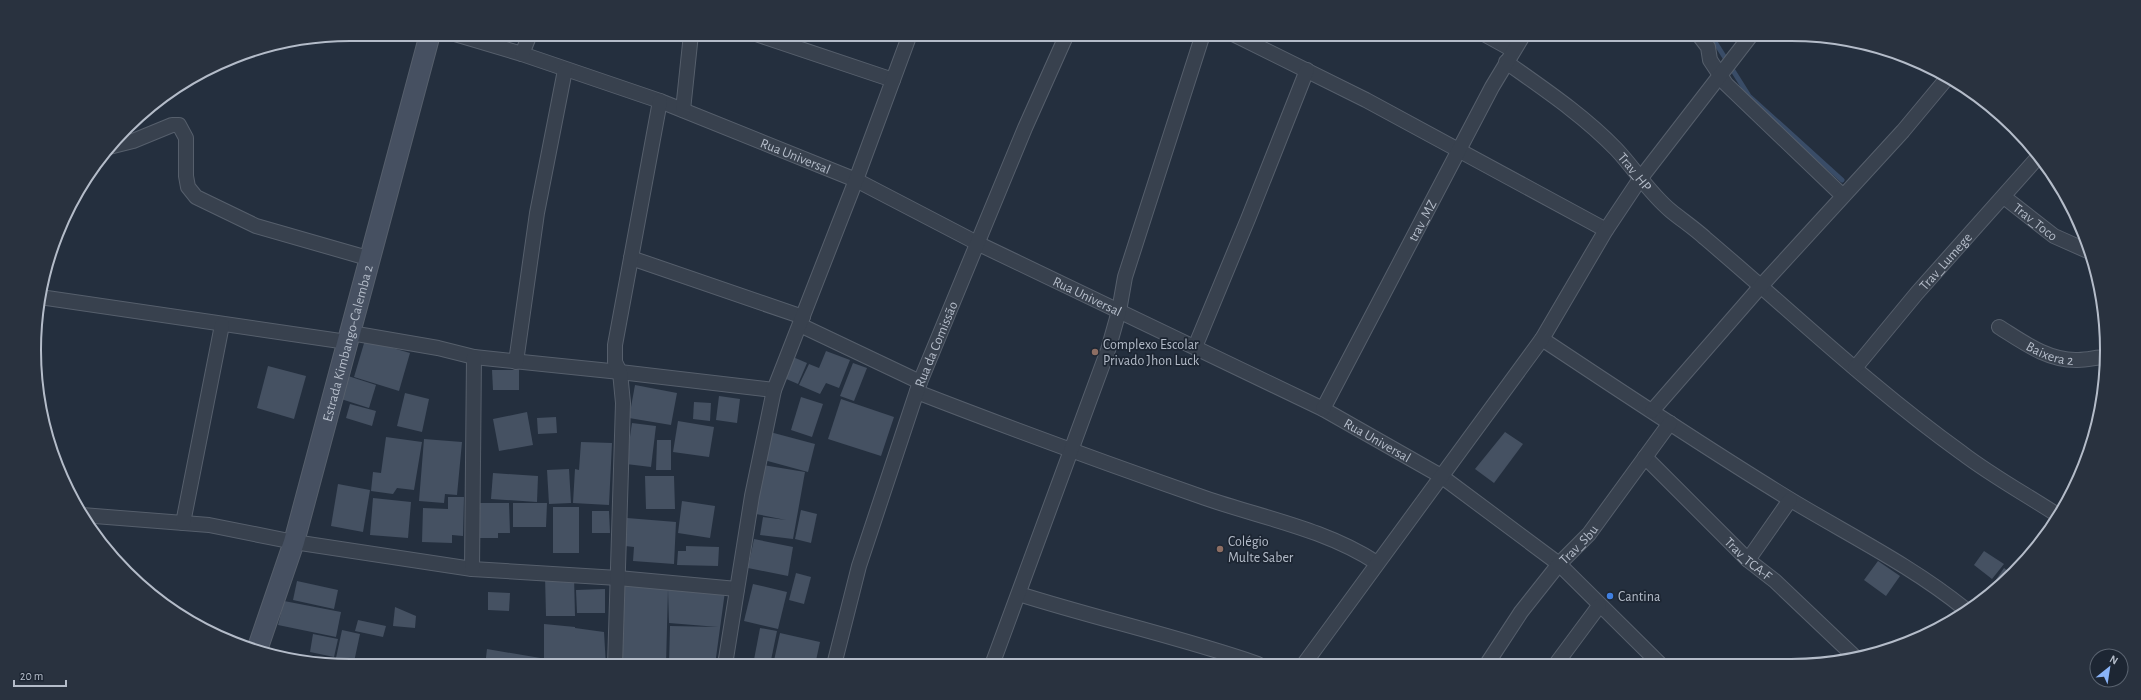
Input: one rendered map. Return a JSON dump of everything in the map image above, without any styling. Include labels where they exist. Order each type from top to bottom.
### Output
[{"type":"main road","name":"Estrada Kimbango-Calemba 2","points":[[259,645],[294,542],[428,41]]},
{"type":"street","name":"Rua Universal","points":[[478,41],[522,54],[565,70],[660,101],[856,180],[979,244],[1323,409],[1442,476],[1559,564],[1655,659]]},
{"type":"street","points":[[522,54],[527,41]]},
{"type":"street","points":[[683,110],[690,41]]},
{"type":"street","points":[[779,41],[893,80]]},
{"type":"street","points":[[726,659],[752,496],[774,390],[856,180],[907,41]]},
{"type":"street","name":"Rua da Comissão","points":[[836,659],[859,566],[919,387],[979,244],[1025,128],[1064,41]]},
{"type":"street","points":[[994,659],[1108,350],[1119,311],[1125,277],[1200,41]]},
{"type":"street","points":[[1247,41],[1307,70],[1460,150],[1606,230]]},
{"type":"street","name":"Trav_HP","points":[[1492,41],[1617,150],[1640,179],[1670,210],[1761,286],[1855,368],[1963,455],[2054,513]]},
{"type":"street","name":"trav_MZ","points":[[1323,409],[1510,56],[1520,41]]},
{"type":"street","points":[[1703,41],[1708,47],[1710,60],[1726,84],[1843,196]]},
{"type":"street","points":[[1308,659],[1542,339],[1606,230],[1640,179],[1747,41]]},
{"type":"street","points":[[516,362],[537,213],[565,70]]},
{"type":"street","points":[[1194,347],[1248,220],[1307,70]]},
{"type":"street","points":[[1652,411],[1761,286],[1903,131],[1944,81]]},
{"type":"street","points":[[615,659],[623,403],[620,372],[615,362],[614,345],[660,101]]},
{"type":"street","points":[[120,144],[133,141],[172,125],[179,125],[186,138],[186,176],[188,187],[196,197],[256,226],[371,259]]},
{"type":"street","name":"Trav_Lumege","points":[[1855,368],[1917,293],[2035,161]]},
{"type":"street","name":"Trav_Toco","points":[[2004,197],[2054,236],[2083,249]]},
{"type":"street","points":[[630,258],[801,321],[919,387],[1070,451],[1213,501],[1313,532],[1359,551],[1377,563]]},
{"type":"street","points":[[46,298],[222,325],[438,348],[474,358],[620,372],[774,390]]},
{"type":"street","points":[[183,522],[222,325]]},
{"type":"street","name":"Baixera 2","points":[[1998,327],[2032,348],[2053,356],[2078,360],[2100,358]]},
{"type":"street","points":[[1542,339],[1670,424],[1790,500],[1908,570],[1963,607]]},
{"type":"street","points":[[472,569],[474,358]]},
{"type":"street","name":"Trav_Sbu","points":[[1490,659],[1522,612],[1559,564],[1588,534],[1670,424]]},
{"type":"street","name":"Trav_TCA-F","points":[[1645,457],[1748,560],[1775,581],[1851,653]]},
{"type":"street","points":[[1748,560],[1790,500]]},
{"type":"street","points":[[89,515],[209,525],[294,542],[472,569],[618,578],[738,589]]},
{"type":"street","points":[[1019,594],[1083,614],[1181,640],[1242,659]]},
{"type":"street","points":[[1560,659],[1600,606]]},
{"type":"building","points":[[365,340],[410,353],[399,391],[354,377]]},
{"type":"building","points":[[826,351],[850,360],[839,388],[826,383],[820,394],[799,385],[809,364],[819,368]]},
{"type":"building","points":[[793,357],[807,363],[798,384],[784,378]]},
{"type":"building","points":[[853,363],[867,368],[854,401],[840,396]]},
{"type":"building","points":[[268,366],[306,376],[294,419],[257,408]]},
{"type":"building","points":[[492,370],[519,370],[519,390],[493,390]]},
{"type":"building","points":[[348,376],[376,385],[369,408],[341,399]]},
{"type":"building","points":[[635,385],[677,393],[671,425],[629,418]]},
{"type":"building","points":[[405,393],[429,399],[422,432],[397,426]]},
{"type":"building","points":[[719,396],[740,399],[737,423],[716,420]]},
{"type":"building","points":[[801,397],[823,404],[812,437],[791,430]]},
{"type":"building","points":[[841,399],[894,417],[881,456],[828,439]]},
{"type":"building","points":[[694,402],[711,403],[710,421],[693,419]]},
{"type":"building","points":[[350,404],[376,411],[372,426],[346,418]]},
{"type":"building","points":[[527,412],[533,445],[499,451],[493,419]]},
{"type":"building","points":[[556,417],[557,433],[538,434],[537,418]]},
{"type":"building","points":[[678,421],[714,427],[709,457],[673,452]]},
{"type":"building","points":[[632,423],[656,426],[651,467],[626,464]]},
{"type":"building","points":[[770,432],[815,444],[808,472],[764,460]]},
{"type":"building","points":[[1505,432],[1523,444],[1494,483],[1475,469]]},
{"type":"building","points":[[386,437],[422,442],[414,490],[397,488],[393,494],[371,491],[373,472],[381,473]]},
{"type":"building","points":[[424,439],[462,442],[457,495],[445,494],[444,503],[419,501]]},
{"type":"building","points":[[657,440],[671,440],[671,470],[656,470]]},
{"type":"building","points":[[581,442],[612,443],[609,505],[573,503],[575,469],[579,470]]},
{"type":"building","points":[[763,465],[805,472],[793,539],[760,535],[763,517],[786,520],[756,514]]},
{"type":"building","points":[[569,469],[571,503],[549,504],[547,470]]},
{"type":"building","points":[[493,473],[538,476],[537,502],[491,499]]},
{"type":"building","points":[[645,476],[674,476],[675,509],[646,509]]},
{"type":"building","points":[[338,484],[370,490],[363,532],[331,526]]},
{"type":"building","points":[[448,497],[464,497],[463,536],[452,535],[452,543],[422,542],[423,508],[448,509]]},
{"type":"building","points":[[373,498],[411,502],[408,538],[370,535]]},
{"type":"building","points":[[682,501],[715,506],[710,538],[678,533]]},
{"type":"building","points":[[479,503],[509,503],[510,533],[498,533],[498,538],[480,538]]},
{"type":"building","points":[[513,503],[547,503],[546,527],[513,527]]},
{"type":"building","points":[[553,507],[579,507],[579,553],[553,553]]},
{"type":"building","points":[[801,510],[817,514],[811,543],[795,539]]},
{"type":"building","points":[[592,511],[609,511],[610,533],[592,533]]},
{"type":"building","points":[[627,518],[676,522],[674,564],[633,561],[634,547],[625,546]]},
{"type":"building","points":[[754,539],[793,547],[788,576],[748,568]]},
{"type":"building","points":[[686,546],[719,547],[718,566],[677,565],[678,551],[686,551]]},
{"type":"building","points":[[1984,551],[2004,564],[1992,579],[1974,565]]},
{"type":"building","points":[[1878,561],[1900,576],[1886,596],[1864,580]]},
{"type":"building","points":[[2004,568],[2007,570],[1995,582],[1993,583]]},
{"type":"building","points":[[796,573],[811,577],[804,604],[789,600]]},
{"type":"building","points":[[545,576],[574,576],[575,616],[546,616]]},
{"type":"building","points":[[624,578],[726,584],[716,659],[669,659],[670,626],[718,627],[669,623],[668,589],[666,659],[619,659]]},
{"type":"building","points":[[297,581],[338,590],[334,609],[293,600]]},
{"type":"building","points":[[753,584],[787,592],[778,629],[744,621]]},
{"type":"building","points":[[605,589],[605,613],[577,613],[576,590]]},
{"type":"building","points":[[488,592],[510,593],[509,611],[488,610]]},
{"type":"building","points":[[284,601],[341,612],[336,637],[278,625]]},
{"type":"building","points":[[395,607],[416,616],[415,628],[393,626]]},
{"type":"building","points":[[358,620],[386,626],[383,637],[355,631]]},
{"type":"building","points":[[544,624],[604,632],[606,659],[544,658]]},
{"type":"building","points":[[760,628],[777,631],[771,659],[754,659]]},
{"type":"building","points":[[342,630],[360,634],[355,659],[336,658]]},
{"type":"building","points":[[780,633],[820,642],[816,659],[774,659]]},
{"type":"building","points":[[313,634],[338,639],[334,657],[310,652]]},
{"type":"building","points":[[487,649],[546,659],[486,659]]},
{"type":"waterway","points":[[1714,41],[1749,96],[1842,180]]},
{"type":"place","name":"Complexo Escolar Privado Jhon Luck","points":[[1095,352]]},
{"type":"place","name":"Colégio Multe Saber","points":[[1220,549]]},
{"type":"place","name":"Cantina","points":[[1610,596]]}]
